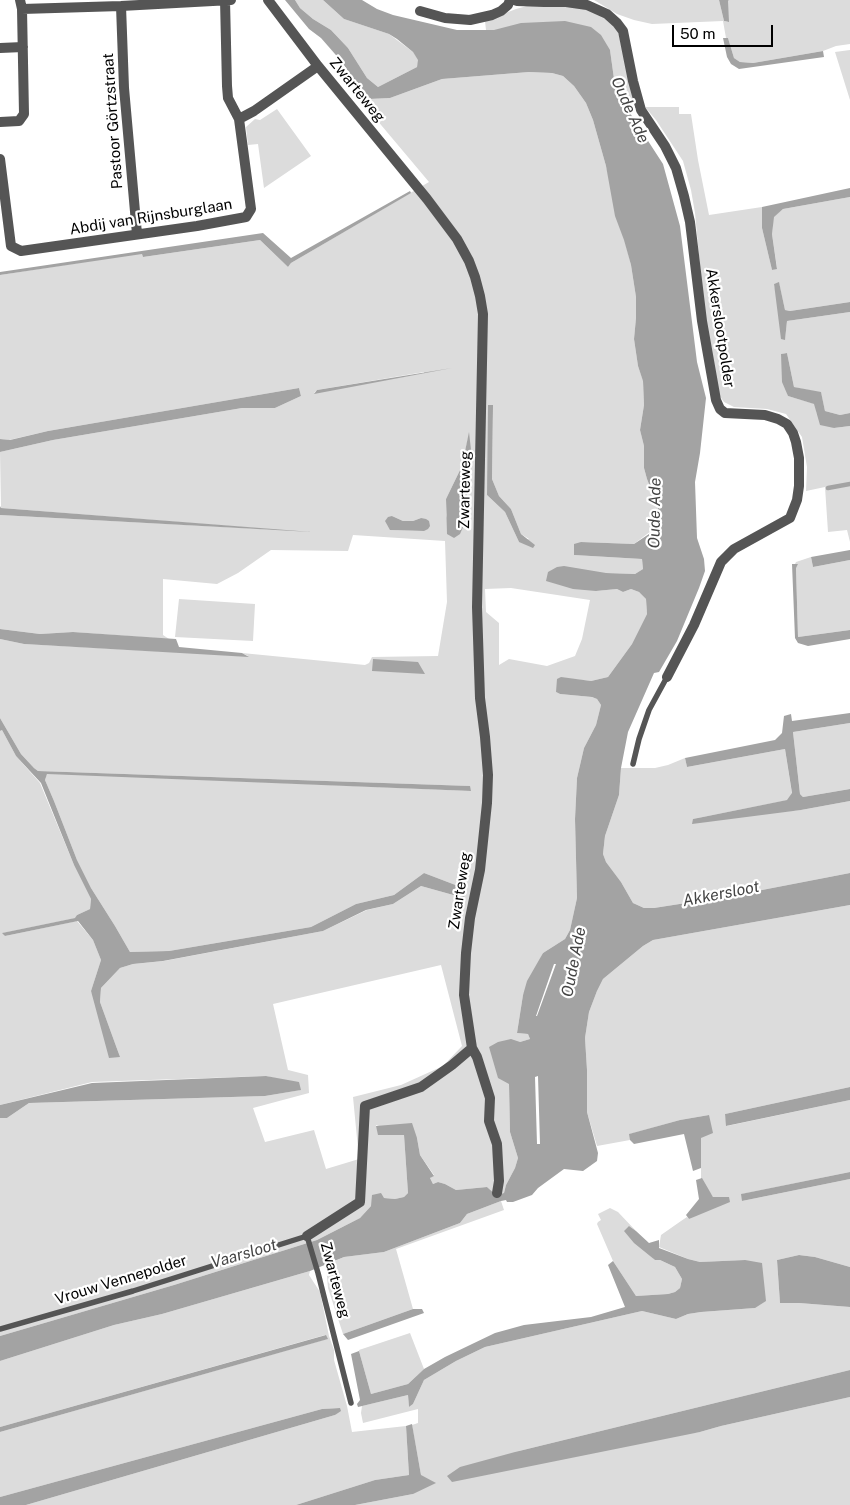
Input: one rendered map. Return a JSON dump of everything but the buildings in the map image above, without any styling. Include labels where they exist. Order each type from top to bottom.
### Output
[{"type":"street","name":"Abdij van Rijnsburglaan","points":[[0,160],[11,246],[21,252],[198,226],[246,217],[251,209],[239,119],[228,98],[225,0]]},
{"type":"street","points":[[0,122],[20,121],[24,114],[21,4],[94,3],[122,6],[165,2],[232,0]]},
{"type":"street","name":"Zwarteweg","points":[[268,0],[318,66],[427,199],[457,239],[469,261],[480,296],[483,314],[477,607],[480,698],[488,775],[480,870],[470,918],[466,953],[464,995],[472,1048],[477,1057],[490,1098],[489,1120],[497,1144],[499,1172],[497,1193]]},
{"type":"street","points":[[420,11],[445,18],[470,20],[501,11],[508,5],[510,0]]},
{"type":"street","name":"Akkerslootpolder","points":[[515,0],[566,2],[587,5],[607,14],[623,31],[639,104],[676,168],[684,196],[690,222],[702,321],[716,400],[720,409],[725,413],[765,415],[778,418],[787,424],[796,442],[799,458],[799,486],[797,500],[790,518],[734,549],[721,562],[694,625],[668,677]]},
{"type":"street","name":"Pastoor Görtzstraat","points":[[122,6],[124,98],[137,234]]},
{"type":"street","points":[[0,48],[23,47]]},
{"type":"street","points":[[239,119],[254,111],[318,66]]},
{"type":"street","name":"Zwarteweg","points":[[307,1236],[360,1202],[365,1106],[421,1087],[472,1048]]},
{"type":"lane","name":"Akkerslootpolder","points":[[633,764],[649,710],[668,677]]},
{"type":"lane","name":"Zwarteweg","points":[[307,1236],[351,1403]]},
{"type":"lane","name":"Vrouw Vennepolder","points":[[0,1329],[134,1290],[307,1236]]},
{"type":"shaded area","points":[[295,0],[323,0],[344,19],[389,34],[413,52],[419,60],[417,67],[378,87],[367,78],[348,48],[331,30],[313,19],[300,8]]},
{"type":"shaded area","points":[[594,0],[719,0],[724,21],[728,22],[729,0],[850,0],[850,44],[836,46],[823,51],[753,63],[740,62],[734,58],[728,38],[726,38],[723,21],[652,24],[617,14]]},
{"type":"shaded area","points":[[527,6],[579,6],[608,18],[618,31],[634,102],[628,101],[628,110],[623,96],[615,86],[610,50],[486,30],[485,21]]},
{"type":"shaded area","points":[[850,50],[850,100],[835,52]]},
{"type":"shaded area","points":[[529,72],[552,73],[563,76],[574,86],[586,103],[593,120],[606,166],[631,265],[636,297],[634,339],[638,366],[643,380],[644,405],[640,430],[644,446],[644,468],[658,507],[658,519],[651,531],[634,544],[581,542],[574,555],[642,559],[643,569],[635,574],[606,573],[596,591],[617,589],[623,592],[631,589],[639,592],[646,599],[647,614],[632,644],[608,677],[591,681],[561,678],[556,692],[592,697],[597,699],[601,705],[596,725],[584,748],[577,778],[575,819],[577,898],[570,930],[565,939],[543,953],[523,995],[517,1033],[528,1034],[530,1039],[520,1042],[509,1084],[510,1132],[518,1158],[515,1168],[504,1193],[496,1195],[487,1187],[456,1190],[438,1182],[433,1184],[430,1178],[434,1175],[420,1155],[417,1138],[376,1125],[379,1135],[404,1135],[408,1193],[404,1197],[395,1199],[384,1198],[371,1206],[360,1218],[317,1240],[174,1285],[0,1336],[0,1118],[7,1118],[29,1103],[265,1096],[300,1090],[282,1080],[266,1076],[92,1082],[0,1105],[0,731],[2,730],[16,756],[40,783],[74,865],[91,899],[90,909],[77,915],[76,918],[3,933],[5,936],[77,921],[93,940],[101,960],[91,991],[120,1057],[100,1002],[101,988],[120,968],[133,964],[164,961],[323,931],[367,910],[393,904],[421,886],[464,898],[466,889],[424,873],[394,895],[356,904],[311,927],[169,951],[130,952],[91,888],[77,860],[45,780],[47,773],[471,791],[469,786],[38,771],[21,754],[0,718],[0,639],[24,644],[248,656],[242,653],[365,665],[369,663],[372,657],[438,656],[447,602],[445,541],[353,535],[348,551],[271,550],[238,573],[217,584],[163,579],[163,635],[169,639],[73,632],[40,634],[0,629],[0,515],[279,530],[1,508],[0,452],[53,440],[242,408],[275,408],[301,396],[299,388],[48,431],[9,440],[0,439],[0,275],[142,253],[143,257],[260,240],[288,267],[291,263],[429,182],[371,113],[369,99],[390,98],[442,79]],"holes":[[[424,372],[314,393],[317,390]],[[493,405],[492,479],[499,496],[511,509],[521,534],[529,539],[519,542],[505,512],[487,495]],[[469,434],[454,538],[446,515],[446,499],[462,466]],[[392,516],[403,521],[413,521],[421,518],[423,531],[390,530]],[[511,588],[590,600],[582,639],[575,656],[547,666],[509,659],[499,665],[499,623],[486,612],[485,589]],[[441,965],[462,1046],[443,1066],[401,1085],[353,1097],[359,1159],[326,1169],[314,1130],[265,1142],[253,1108],[309,1093],[308,1075],[288,1070],[273,1004]]]},
{"type":"shaded area","points":[[645,107],[679,107],[679,114],[691,114],[709,215],[762,207],[762,228],[772,270],[777,268],[772,234],[773,217],[783,209],[850,197],[850,302],[790,311],[785,310],[779,283],[774,284],[785,339],[787,321],[850,312],[850,413],[840,415],[825,411],[821,393],[794,387],[787,353],[781,354],[788,396],[815,404],[817,414],[834,428],[850,426],[850,542],[847,530],[828,532],[825,487],[806,491],[807,467],[802,437],[786,414],[767,409],[734,407],[724,402],[719,395],[706,330],[695,213],[691,190],[683,161],[656,120]]},
{"type":"shaded area","points":[[277,109],[311,156],[264,188],[258,144],[248,145],[246,127],[255,119],[260,120]]},
{"type":"shaded area","points":[[811,557],[813,567],[850,560],[850,630],[798,637],[796,567],[798,564],[795,564]]},
{"type":"shaded area","points":[[179,599],[255,604],[253,641],[175,637]]},
{"type":"shaded area","points":[[850,723],[850,789],[803,797],[800,794],[793,732]]},
{"type":"shaded area","points":[[785,749],[792,794],[788,800],[693,819],[801,810],[850,801],[850,873],[731,896],[654,908],[644,908],[633,903],[621,882],[606,862],[603,854],[605,836],[619,795],[621,768],[655,768],[685,758],[687,767]]},
{"type":"shaded area","points":[[850,905],[850,1087],[725,1114],[727,1126],[850,1100],[850,1172],[742,1194],[742,1201],[850,1179],[850,1267],[815,1257],[799,1255],[777,1260],[780,1303],[850,1307],[850,1370],[515,1452],[700,1432],[850,1397],[850,1505],[355,1505],[413,1494],[421,1475],[412,1425],[418,1423],[418,1409],[363,1423],[362,1406],[408,1395],[409,1407],[413,1404],[424,1380],[485,1347],[642,1311],[676,1319],[688,1314],[701,1312],[755,1308],[745,1260],[700,1262],[659,1247],[661,1235],[687,1217],[689,1219],[729,1197],[713,1197],[701,1179],[701,1138],[709,1115],[680,1120],[630,1134],[630,1140],[597,1146],[587,1112],[585,1038],[589,1012],[603,979],[653,940]]},
{"type":"shaded area","points":[[501,1201],[504,1210],[396,1249],[413,1309],[343,1334],[328,1288],[326,1265],[344,1257],[384,1252],[460,1223],[467,1214]]},
{"type":"shaded area","points":[[610,1208],[618,1212],[636,1231],[629,1226],[655,1260],[660,1260],[675,1267],[682,1279],[680,1288],[668,1294],[636,1296],[613,1261],[597,1224],[601,1220],[598,1214]]},
{"type":"shaded area","points":[[310,1271],[309,1275],[320,1292],[329,1336],[334,1350],[334,1360],[352,1432],[406,1426],[409,1475],[375,1480],[296,1505],[26,1505],[335,1415],[339,1408],[322,1409],[0,1497],[0,1432],[327,1339],[325,1335],[0,1427],[0,1361],[114,1325],[162,1314]]},
{"type":"shaded area","points":[[410,1333],[424,1369],[408,1384],[371,1394],[359,1350]]},
{"type":"water","name":"Oude Ade","points":[[285,0],[295,0],[300,8],[313,19],[331,30],[348,48],[367,78],[378,87],[417,67],[418,60],[413,52],[389,34],[344,19],[323,0],[362,0],[377,9],[393,15],[457,30],[494,30],[521,23],[565,21],[591,27],[601,35],[610,50],[615,86],[623,96],[628,110],[663,164],[680,226],[697,362],[706,398],[695,482],[697,538],[704,559],[705,571],[677,641],[659,672],[654,673],[628,732],[621,768],[619,795],[605,836],[603,854],[606,862],[621,882],[633,903],[644,908],[731,896],[850,873],[850,905],[653,940],[603,979],[589,1012],[585,1038],[587,1112],[598,1153],[597,1161],[583,1171],[564,1169],[538,1188],[532,1195],[513,1202],[501,1201],[467,1214],[460,1223],[384,1252],[344,1257],[310,1271],[162,1314],[114,1325],[0,1361],[0,1336],[174,1285],[317,1240],[360,1218],[371,1206],[372,1195],[381,1193],[384,1198],[395,1199],[404,1197],[408,1193],[404,1135],[378,1135],[376,1126],[412,1123],[420,1155],[434,1176],[430,1178],[433,1184],[438,1182],[456,1190],[487,1187],[496,1195],[504,1193],[518,1158],[510,1132],[509,1084],[498,1078],[489,1047],[498,1042],[511,1039],[520,1042],[530,1039],[528,1034],[517,1033],[527,981],[543,953],[565,939],[570,930],[577,898],[575,819],[577,778],[584,748],[596,725],[601,705],[597,699],[592,697],[556,692],[557,679],[561,677],[591,681],[608,677],[632,644],[647,614],[646,599],[639,592],[631,589],[623,592],[617,589],[596,591],[573,589],[546,581],[548,572],[557,567],[564,566],[606,573],[635,574],[643,569],[642,559],[574,555],[574,544],[581,542],[634,544],[649,534],[658,519],[658,507],[644,468],[644,446],[640,430],[644,405],[643,381],[638,366],[634,339],[636,297],[631,265],[615,216],[606,166],[593,120],[586,103],[574,86],[563,76],[552,73],[529,72],[442,79],[390,98],[369,99],[365,97],[342,62],[321,38],[309,29]],"holes":[[[554,964],[556,964],[536,1016]],[[538,1076],[540,1144],[537,1144],[535,1077]]]},
{"type":"water","points":[[719,0],[729,0],[729,22],[724,21]]},
{"type":"water","points":[[723,38],[728,38],[734,58],[740,62],[753,63],[823,51],[824,57],[739,69],[731,64],[727,57]]},
{"type":"water","points":[[850,188],[850,197],[783,209],[774,217],[772,234],[777,269],[772,270],[762,228],[762,207]]},
{"type":"water","points":[[410,191],[411,193],[291,263],[288,267],[260,240],[143,257],[142,254],[0,275],[0,272],[263,233],[291,258]]},
{"type":"water","points":[[779,282],[785,310],[790,311],[850,302],[850,312],[787,321],[785,340],[781,339],[774,284]]},
{"type":"water","points":[[787,353],[794,387],[821,392],[825,411],[840,415],[850,413],[850,426],[834,428],[820,425],[814,404],[788,396],[782,382],[781,354]]},
{"type":"water","points":[[452,368],[314,394],[317,390]]},
{"type":"water","points":[[299,388],[301,396],[275,408],[242,408],[53,440],[0,452],[0,439],[10,440],[48,431]]},
{"type":"water","points":[[488,405],[493,405],[492,479],[499,496],[511,509],[521,534],[535,545],[533,548],[519,542],[505,512],[487,495]]},
{"type":"water","points":[[469,432],[471,450],[464,525],[460,534],[454,538],[447,534],[446,499],[462,466]]},
{"type":"water","points":[[0,506],[1,508],[312,532],[0,515]]},
{"type":"water","points":[[392,516],[403,521],[426,519],[429,521],[430,526],[424,531],[390,530],[385,521],[388,517]]},
{"type":"water","points":[[850,550],[850,560],[813,567],[811,557]]},
{"type":"water","points":[[792,564],[798,564],[796,568],[798,637],[850,630],[850,639],[808,646],[798,643],[795,638]]},
{"type":"water","points":[[0,629],[40,634],[73,632],[176,639],[179,647],[242,653],[249,657],[24,644],[0,639]]},
{"type":"water","points":[[373,659],[418,662],[425,674],[372,671]]},
{"type":"water","points":[[850,713],[850,723],[793,732],[800,794],[803,797],[850,789],[850,801],[801,810],[692,824],[693,819],[787,800],[792,793],[785,749],[687,767],[685,758],[775,740],[782,733],[784,716],[791,714],[792,721]]},
{"type":"water","points":[[0,718],[21,754],[38,771],[470,786],[471,791],[47,774],[45,780],[77,860],[91,888],[130,952],[169,951],[311,927],[356,904],[394,895],[424,873],[466,889],[464,898],[421,886],[393,904],[366,910],[323,931],[163,961],[133,964],[120,968],[101,988],[100,1002],[120,1057],[109,1058],[91,991],[101,960],[93,940],[78,921],[5,936],[2,933],[75,918],[77,915],[90,909],[91,899],[74,865],[41,783],[16,756],[2,730],[0,731]]},
{"type":"water","points":[[266,1076],[299,1082],[301,1090],[265,1096],[29,1103],[7,1118],[0,1118],[0,1105],[92,1083]]},
{"type":"water","points":[[850,1087],[850,1100],[726,1126],[725,1114]]},
{"type":"water","points":[[709,1115],[713,1133],[701,1138],[701,1168],[693,1171],[684,1134],[634,1144],[630,1140],[629,1134],[680,1120]]},
{"type":"water","points":[[850,1172],[850,1179],[742,1201],[741,1194]]},
{"type":"water","points":[[702,1178],[713,1197],[729,1197],[730,1202],[689,1219],[686,1215],[699,1199],[696,1180]]},
{"type":"water","points":[[629,1226],[649,1243],[659,1240],[659,1248],[688,1259],[700,1262],[745,1260],[762,1263],[766,1301],[755,1308],[701,1312],[688,1314],[676,1319],[642,1311],[485,1347],[424,1380],[413,1404],[409,1407],[408,1395],[358,1407],[357,1404],[360,1400],[351,1354],[359,1351],[371,1394],[408,1384],[424,1369],[495,1333],[524,1325],[591,1317],[625,1307],[608,1265],[613,1261],[636,1296],[675,1292],[680,1288],[682,1279],[675,1267],[660,1260],[655,1260],[634,1243],[624,1231]]},
{"type":"water","points":[[799,1255],[815,1257],[850,1267],[850,1307],[780,1303],[777,1260]]},
{"type":"water","points":[[413,1309],[422,1309],[424,1313],[348,1340],[343,1334]]},
{"type":"water","points":[[326,1335],[328,1339],[0,1432],[0,1427]]},
{"type":"water","points":[[850,1370],[850,1397],[700,1432],[452,1482],[447,1476],[460,1467],[515,1452]]},
{"type":"water","points":[[340,1408],[341,1411],[335,1415],[26,1505],[0,1505],[0,1497],[322,1409]]},
{"type":"water","points":[[412,1424],[421,1475],[436,1483],[413,1494],[355,1505],[296,1505],[375,1480],[409,1475],[406,1426]]},
{"type":"waterway","points":[[828,488],[850,484]]},
{"type":"water label","name":"Akkersloot","points":[[721,894]]},
{"type":"water label","name":"Vaarsloot","points":[[244,1254]]}]
